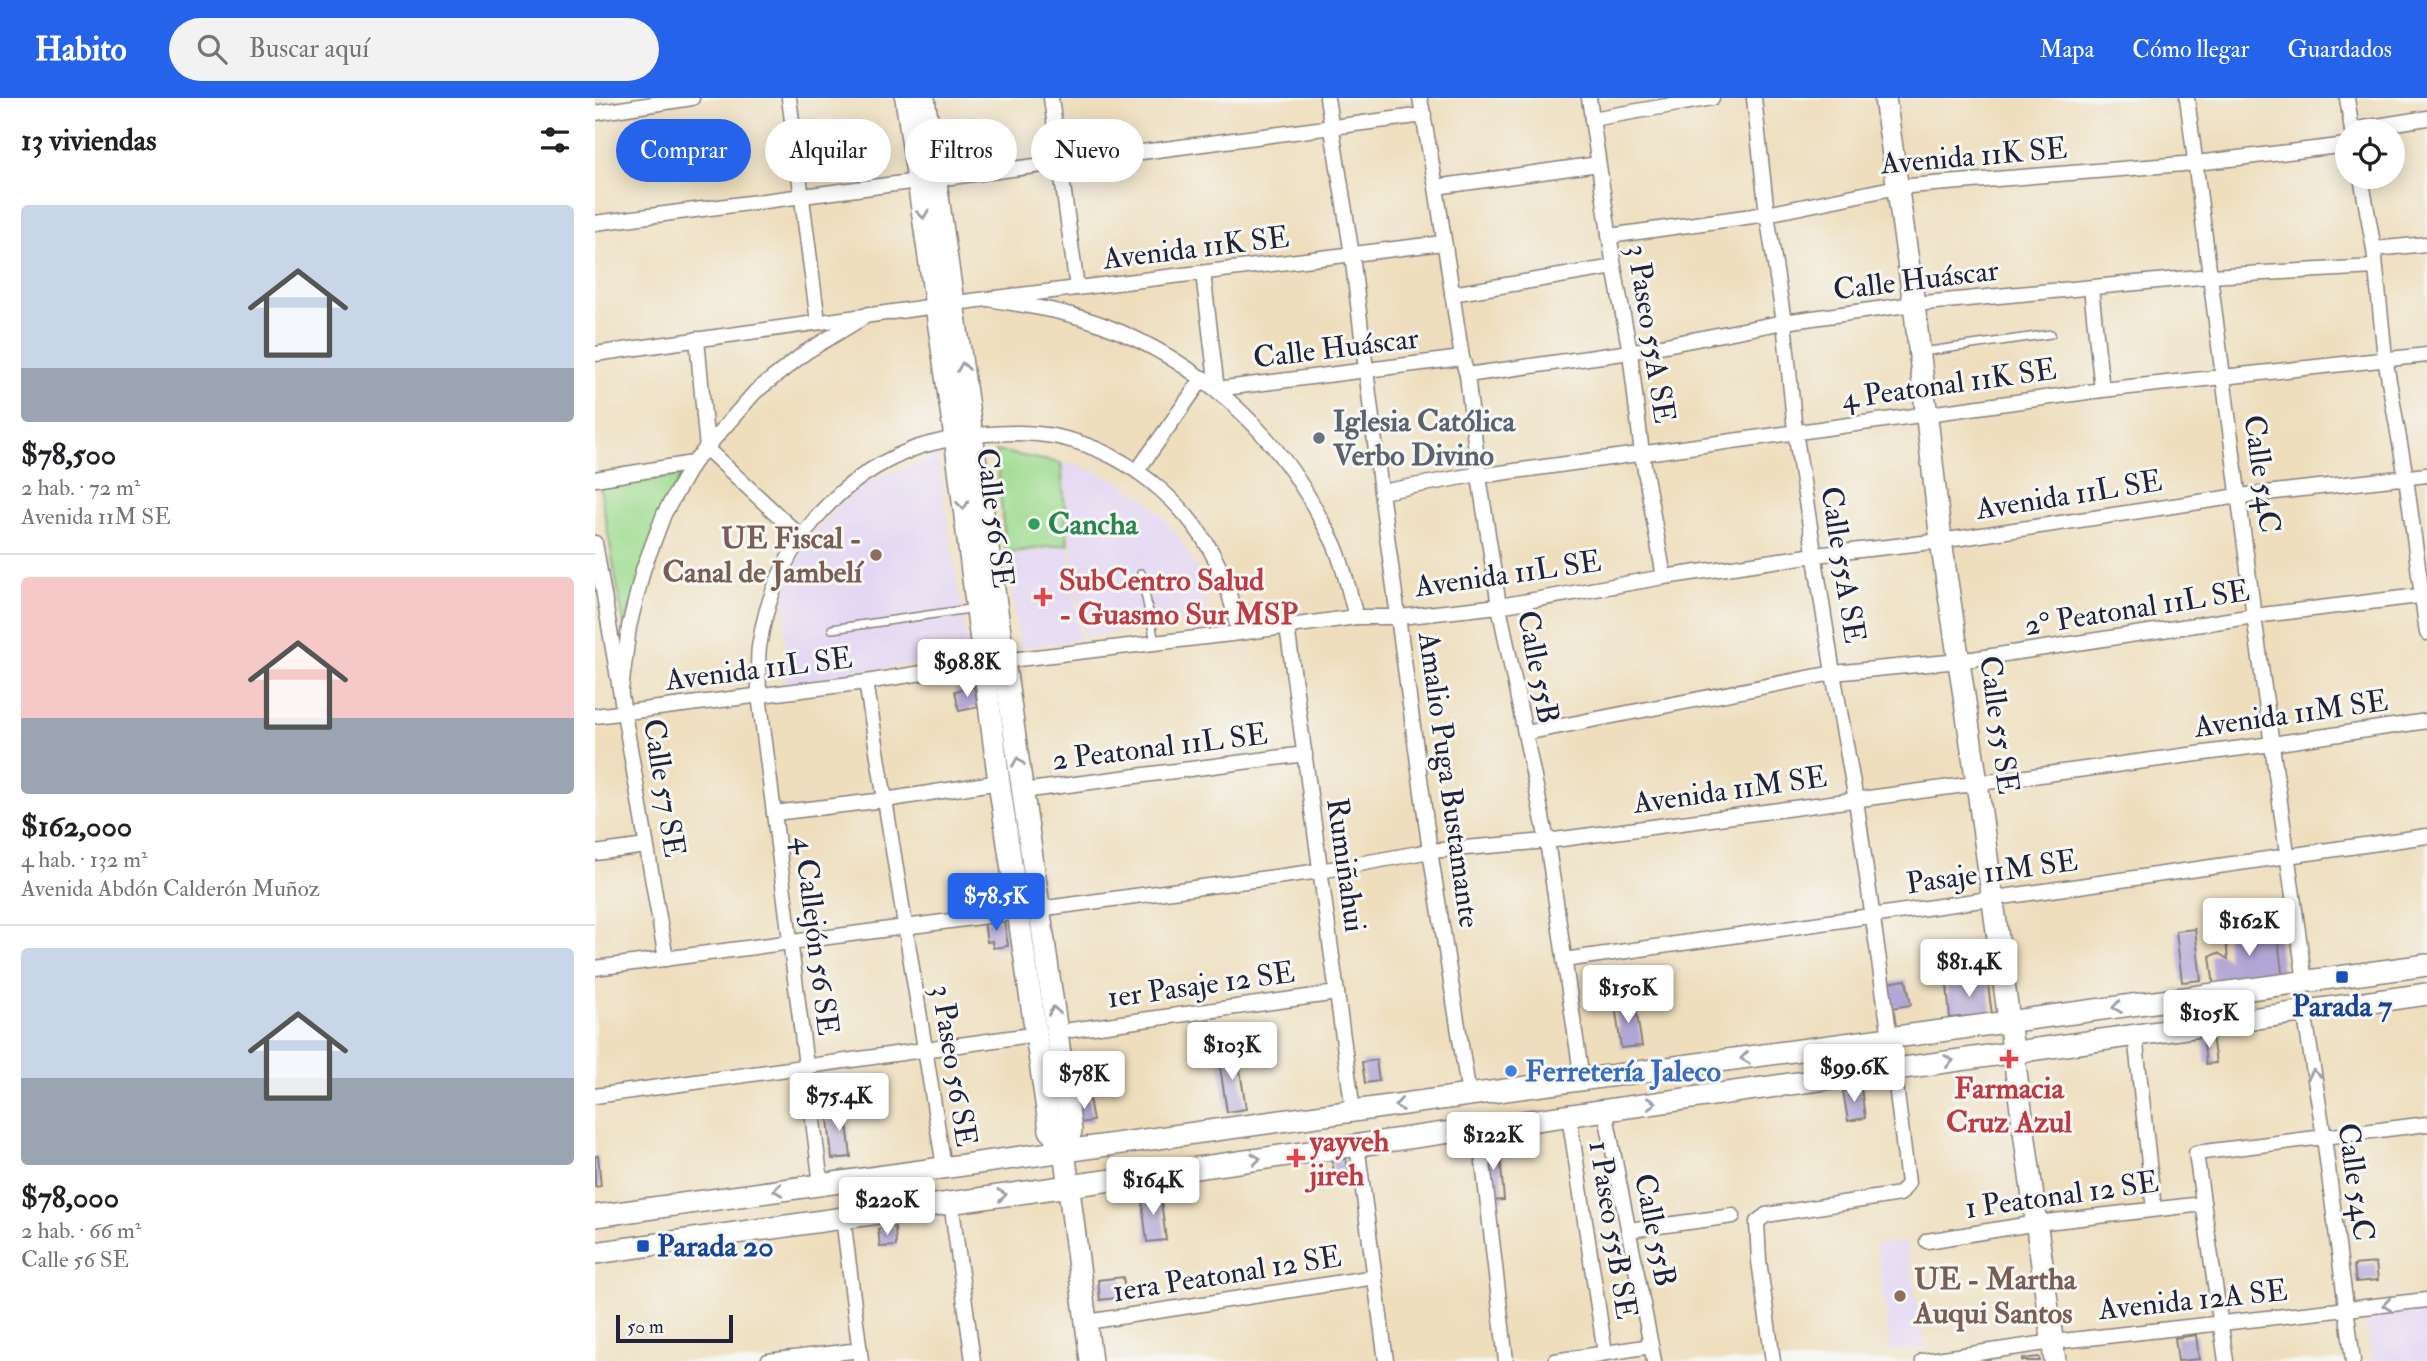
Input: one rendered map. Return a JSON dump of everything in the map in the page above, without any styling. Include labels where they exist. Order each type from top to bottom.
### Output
[{"type":"main road","name":"Calle 56 SE","points":[[906,98],[911,119]]},
{"type":"main road","name":"Calle 56 SE","points":[[924,98],[925,119]]},
{"type":"main road","name":"Calle 55 SE","points":[[1885,98],[1914,304],[1941,541],[1977,783],[2054,1351]]},
{"type":"main road","name":"Calle 56 SE","points":[[927,182],[995,662],[1022,791],[1071,1131],[1064,1150],[1067,1186],[1091,1361]]},
{"type":"main road","name":"Calle 56 SE","points":[[964,436],[977,608],[995,662],[999,782],[1050,1129],[1064,1150]]},
{"type":"main road","points":[[595,1216],[1469,1094],[2427,965]]},
{"type":"main road","points":[[595,1253],[2427,994]]},
{"type":"street","points":[[595,113],[692,98]]},
{"type":"street","points":[[789,98],[818,321]]},
{"type":"street","points":[[1051,98],[1054,119]]},
{"type":"street","name":"Amalio Puga Bustamante","points":[[1327,98],[1353,255],[1381,492],[1430,851],[1469,1094]]},
{"type":"street","name":"Calle 55B","points":[[1420,98],[1467,376],[1479,475],[1500,606],[1547,841],[1582,1080]]},
{"type":"street","name":"3 Paseo 55A SE","points":[[1589,98],[1614,267],[1630,352],[1642,454],[1664,577]]},
{"type":"street","points":[[1592,119],[1712,98]]},
{"type":"street","name":"Calle 55A SE","points":[[1754,98],[1767,214],[1784,322],[1795,431],[1856,800],[1890,1038]]},
{"type":"street","name":"Calle 54C","points":[[2187,98],[2254,616],[2305,982]]},
{"type":"street","points":[[2347,98],[2349,119]]},
{"type":"street","points":[[1144,151],[1424,115]]},
{"type":"street","name":"Avenida 11K SE","points":[[2405,123],[2427,118]]},
{"type":"street","name":"Avenida 11K SE","points":[[1609,236],[1767,214],[1897,187],[2196,163],[2335,138]]},
{"type":"street","points":[[1436,187],[1598,164]]},
{"type":"street","points":[[595,223],[911,182]]},
{"type":"street","points":[[1063,182],[1077,288]]},
{"type":"street","points":[[2363,189],[2374,249],[2385,358],[2425,595],[2427,633]]},
{"type":"street","name":"Avenida 11K SE","points":[[595,354],[869,314],[1443,243]]},
{"type":"street","points":[[2374,249],[2427,244]]},
{"type":"street","points":[[1452,294],[1614,267]]},
{"type":"street","name":"Calle Huáscar","points":[[1467,376],[1630,352],[1784,322],[1914,304],[2210,276],[2375,267]]},
{"type":"street","points":[[1203,273],[1217,389]]},
{"type":"street","points":[[2091,288],[2102,390]]},
{"type":"street","points":[[989,299],[1047,309],[1102,324],[1154,348],[1217,389],[1266,436],[1306,490],[1337,550],[1356,617]]},
{"type":"street","points":[[621,690],[629,627],[643,570],[664,514],[693,463],[755,392],[806,352],[869,314]]},
{"type":"street","points":[[697,339],[707,449],[800,536]]},
{"type":"street","name":"4 Peatonal 11K SE","points":[[1381,492],[1479,475],[2102,390],[2427,355]]},
{"type":"street","name":"Calle Huáscar","points":[[1217,389],[1462,359]]},
{"type":"street","points":[[1137,471],[1203,379]]},
{"type":"street","name":"4 Callejón 56 SE","points":[[821,1184],[759,695],[759,648],[769,603],[800,536],[842,491],[876,467],[914,449],[964,436],[1016,432],[1058,437],[1099,450],[1137,471],[1175,502],[1205,541],[1227,586],[1239,634]]},
{"type":"street","points":[[595,479],[693,463]]},
{"type":"street","name":"Avenida 11L SE","points":[[595,716],[1356,617],[1400,617],[1500,606],[1664,577],[1815,555],[1941,541],[2239,496],[2427,475]]},
{"type":"street","name":"Calle 57 SE","points":[[595,544],[598,590],[621,690],[666,959]]},
{"type":"street","name":"2° Peatonal 11L SE","points":[[1525,733],[1833,673],[1959,661],[2254,616],[2425,595]]},
{"type":"street","name":"Rumiñahui","points":[[1287,626],[1353,1111]]},
{"type":"street","name":"3 Paseo 56 SE","points":[[866,682],[944,1167]]},
{"type":"street","name":"Avenida 11M SE","points":[[1039,909],[1320,871],[1430,851],[1547,841],[2427,721]]},
{"type":"street","name":"2 Peatonal 11L SE","points":[[1022,791],[1305,754]]},
{"type":"street","points":[[774,813],[885,800],[999,782]]},
{"type":"street","name":"Pasaje 11M SE","points":[[1564,960],[2427,836]]},
{"type":"street","points":[[595,853],[646,846]]},
{"type":"street","points":[[595,968],[1018,912]]},
{"type":"street","name":"1er Pasaje 12 SE","points":[[1072,1030],[1337,993]]},
{"type":"street","name":"Calle 54C","points":[[2304,1010],[2324,1137],[2353,1361]]},
{"type":"street","points":[[595,1096],[1038,1034]]},
{"type":"street","points":[[2135,1035],[2154,1209]]},
{"type":"street","points":[[1773,1361],[1759,1261],[1757,1222],[1766,1214],[1899,1194],[1908,1183],[1894,1069]]},
{"type":"street","name":"Calle 55B","points":[[1605,1110],[1652,1354]]},
{"type":"street","name":"1 Paseo 55B SE","points":[[1569,1115],[1605,1353]]},
{"type":"street","points":[[2226,1361],[2196,1153],[2427,1124]]},
{"type":"street","points":[[1479,1128],[1506,1361]]},
{"type":"street","points":[[1357,1145],[1386,1361]]},
{"type":"street","points":[[951,1202],[973,1361]]},
{"type":"street","name":"1 Peatonal 12 SE","points":[[1927,1241],[2037,1223],[2203,1203]]},
{"type":"street","points":[[1629,1230],[1733,1216]]},
{"type":"street","points":[[768,1361],[861,1355],[843,1218]]},
{"type":"street","name":"1era Peatonal 12 SE","points":[[1087,1322],[1375,1277]]},
{"type":"street","name":"Avenida 12A SE","points":[[1923,1361],[2054,1351],[2221,1324],[2427,1300]]},
{"type":"street","points":[[1555,1361],[1605,1353],[1652,1354]]},
{"type":"lane","points":[[1918,352],[2051,334]]},
{"type":"lane","points":[[1141,573],[1156,643]]},
{"type":"lane","points":[[832,629],[977,608]]},
{"type":"shaded area","name":"UE Fiscal - Canal de Jambelí","points":[[937,457],[969,655],[785,685],[786,578],[813,532],[864,483]]},
{"type":"shaded area","points":[[1062,463],[1076,464],[1117,481],[1144,497],[1155,508],[1176,532],[1203,579],[1208,616],[1083,638]]},
{"type":"shaded area","name":"SubCentro Salud - Guasmo Sur MSP","points":[[1068,546],[1080,639],[1020,649],[1006,555]]},
{"type":"shaded area","name":"UE - Martha Auqui Santos","points":[[1906,1242],[1925,1348],[1891,1351],[1876,1245]]},
{"type":"shaded area","points":[[2427,1308],[2427,1361],[2372,1361],[2365,1315]]},
{"type":"green space","points":[[996,451],[1061,463],[1068,544],[1006,553]]},
{"type":"green space","points":[[681,475],[624,626],[600,487]]},
{"type":"building","points":[[974,687],[978,707],[959,711],[955,691]]},
{"type":"building","points":[[1004,919],[1008,946],[993,948],[992,941],[987,942],[984,922]]},
{"type":"building","points":[[2276,923],[2283,980],[2214,987],[2210,956],[2218,953],[2228,959],[2225,932]]},
{"type":"building","points":[[2195,929],[2201,980],[2182,982],[2176,931]]},
{"type":"building","points":[[1987,979],[1992,1014],[1950,1018],[1947,984]]},
{"type":"building","points":[[1906,980],[1911,1005],[1891,1008],[1887,983]]},
{"type":"building","points":[[1635,1002],[1642,1046],[1621,1048],[1615,1005]]},
{"type":"building","points":[[2212,1036],[2216,1063],[2206,1064],[2203,1037]]},
{"type":"building","points":[[1237,1051],[1246,1109],[1227,1112],[1218,1054]]},
{"type":"building","points":[[1376,1060],[1379,1081],[1365,1083],[1362,1062]]},
{"type":"building","points":[[1861,1088],[1865,1118],[1848,1121],[1843,1091]]},
{"type":"building","points":[[1089,1098],[1093,1121],[1079,1123],[1076,1100]]},
{"type":"building","points":[[845,1106],[851,1157],[832,1159],[827,1108]]},
{"type":"building","points":[[1499,1143],[1504,1200],[1488,1201],[1483,1144]]},
{"type":"building","points":[[595,1156],[598,1156],[601,1186],[595,1187]]},
{"type":"building","points":[[1346,1159],[1349,1173],[1335,1175],[1332,1162]]},
{"type":"building","points":[[1160,1192],[1166,1240],[1147,1242],[1141,1194]]},
{"type":"building","points":[[895,1227],[896,1246],[880,1247],[878,1229]]},
{"type":"building","points":[[2376,1263],[2378,1280],[2356,1282],[2354,1265]]},
{"type":"building","points":[[1123,1277],[1126,1297],[1100,1300],[1098,1280]]},
{"type":"building","points":[[2196,1335],[2199,1359],[2178,1361],[2175,1338]]},
{"type":"building","points":[[2039,1357],[2040,1361],[2022,1361],[2022,1359]]},
{"type":"place","name":"Iglesia Católica Verbo Divino","points":[[1319,438]]},
{"type":"place","name":"Cancha","points":[[1034,524]]},
{"type":"place","name":"UE Fiscal - Canal de Jambelí","points":[[876,555]]},
{"type":"place","name":"SubCentro Salud - Guasmo Sur MSP","points":[[1043,597]]},
{"type":"place","name":"Parada 7","points":[[2342,977]]},
{"type":"place","name":"Farmacia Cruz Azul","points":[[2009,1059]]},
{"type":"place","name":"Ferretería Jaleco","points":[[1511,1071]]},
{"type":"place","name":"yayveh jireh","points":[[1296,1158]]},
{"type":"place","name":"Parada 20","points":[[643,1246]]},
{"type":"place","name":"UE - Martha Auqui Santos","points":[[1900,1296]]}]
